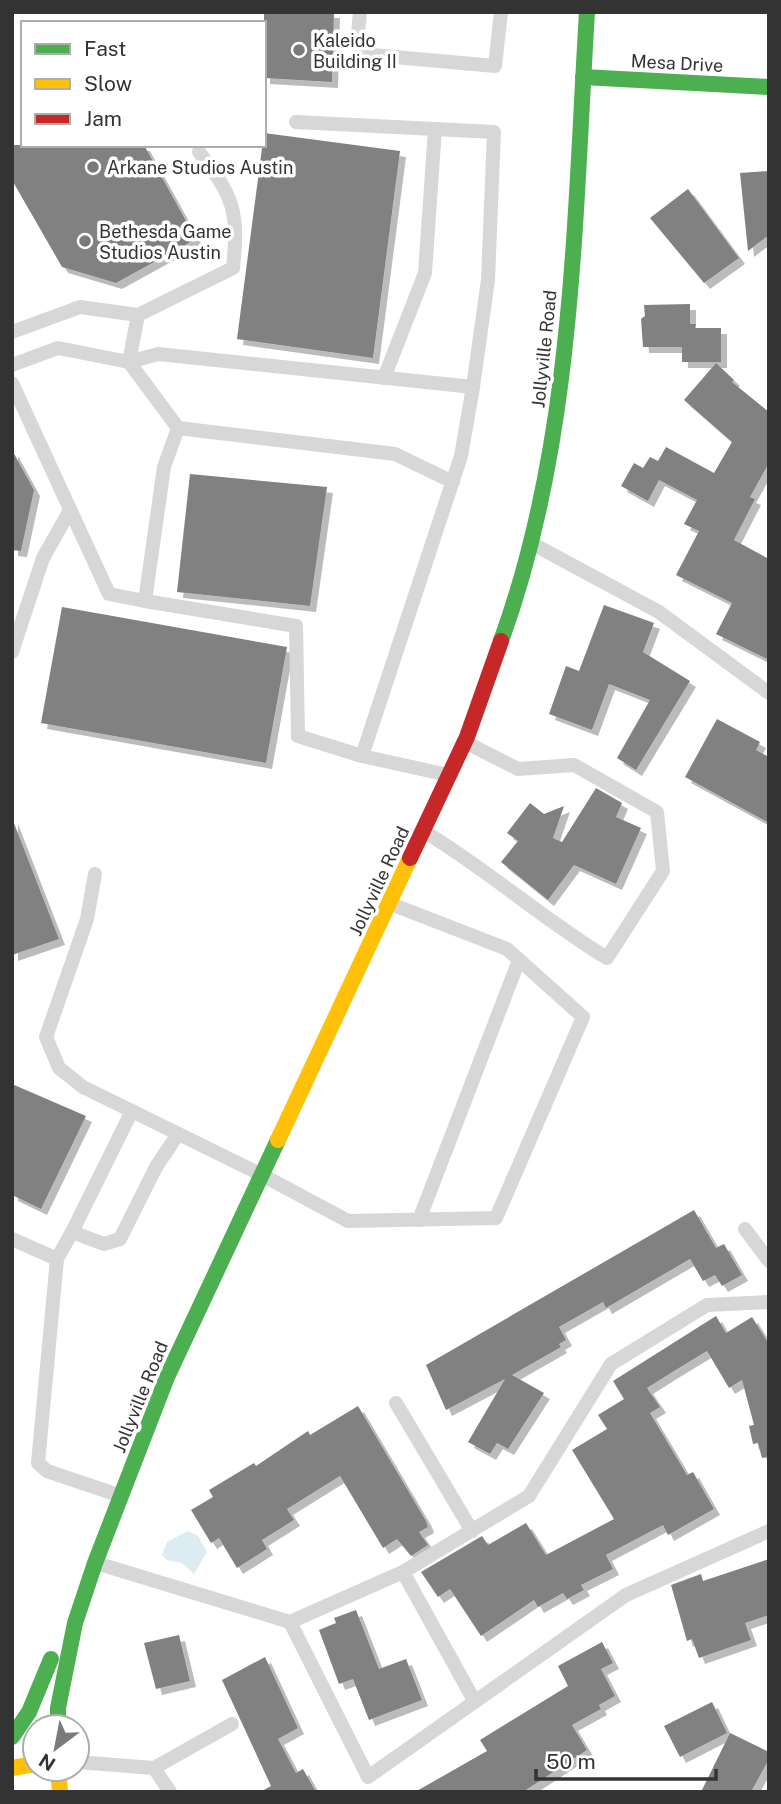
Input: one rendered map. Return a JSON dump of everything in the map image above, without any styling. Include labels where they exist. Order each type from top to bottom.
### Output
[{"type":"street","name":"Jollyville Road","points":[[58,1713],[75,1623],[95,1563],[167,1377],[465,742],[512,612],[545,484],[565,365],[587,12]]},
{"type":"street","name":"Mesa Drive","points":[[583,77],[769,87]]},
{"type":"street","points":[[12,1737],[29,1712],[59,1641],[75,1623]]},
{"type":"lane","points":[[360,12],[357,43],[361,54],[495,66],[501,12]]},
{"type":"lane","points":[[296,121],[494,132],[488,280],[461,456],[362,756]]},
{"type":"lane","points":[[384,378],[425,273],[435,128]]},
{"type":"lane","points":[[12,332],[80,307],[138,315],[233,268],[236,213],[221,180],[199,152]]},
{"type":"lane","points":[[138,315],[129,362],[178,428],[395,454],[453,482]]},
{"type":"lane","points":[[12,365],[58,348],[129,362],[159,354],[473,387]]},
{"type":"lane","points":[[12,383],[109,594],[296,626],[298,736],[362,756],[449,775]]},
{"type":"lane","points":[[145,601],[164,467],[178,428]]},
{"type":"lane","points":[[12,652],[43,558],[69,512]]},
{"type":"lane","points":[[530,542],[659,612],[769,692]]},
{"type":"lane","points":[[424,831],[459,853],[568,934],[607,958],[663,871],[657,812],[574,765],[518,769],[465,742]]},
{"type":"lane","points":[[95,874],[88,919],[46,1037],[59,1068],[83,1087],[262,1175],[348,1221],[496,1218],[583,1017],[507,949],[390,903]]},
{"type":"lane","points":[[419,1220],[519,960]]},
{"type":"lane","points":[[121,1496],[47,1472],[38,1463],[39,1423],[57,1259],[132,1111]]},
{"type":"lane","points":[[72,1231],[104,1244],[120,1239],[156,1167],[178,1134]]},
{"type":"lane","points":[[745,1229],[769,1261]]},
{"type":"lane","points":[[12,1239],[57,1259]]},
{"type":"lane","points":[[95,1563],[290,1622],[402,1572],[529,1496],[611,1364],[707,1305],[769,1302]]},
{"type":"lane","points":[[396,1403],[472,1531]]},
{"type":"lane","points":[[290,1622],[368,1777],[626,1595],[769,1531]]},
{"type":"lane","points":[[402,1572],[475,1702]]},
{"type":"lane","points":[[91,1763],[154,1768],[232,1724]]},
{"type":"lane","points":[[154,1768],[170,1792]]},
{"type":"shaded area","points":[[188,1531],[198,1536],[207,1552],[194,1574],[182,1563],[167,1560],[162,1555],[167,1542]]},
{"type":"building","name":"Kaleido Building II","points":[[264,12],[334,12],[332,82],[266,78]]},
{"type":"building","points":[[266,133],[400,151],[373,358],[237,339]]},
{"type":"building","points":[[12,145],[145,147],[196,239],[116,283],[62,267],[12,180]]},
{"type":"building","points":[[769,171],[769,235],[748,251],[740,173]]},
{"type":"building","points":[[688,189],[739,258],[704,283],[650,218]]},
{"type":"building","points":[[690,304],[690,324],[696,324],[695,328],[721,328],[721,362],[682,362],[682,347],[643,347],[641,319],[645,316],[644,305]]},
{"type":"building","points":[[716,363],[734,380],[732,382],[769,412],[769,463],[750,497],[755,499],[734,540],[769,559],[769,660],[716,634],[732,603],[676,575],[699,531],[684,524],[697,500],[659,480],[648,501],[621,486],[634,463],[643,468],[650,457],[658,461],[666,447],[714,473],[732,442],[684,400]]},
{"type":"building","points":[[12,450],[34,490],[21,551],[12,550]]},
{"type":"building","points":[[190,474],[327,487],[310,606],[177,592]]},
{"type":"building","points":[[604,605],[654,623],[643,652],[690,681],[636,770],[617,758],[650,700],[609,684],[592,730],[549,714],[566,666],[579,671]]},
{"type":"building","points":[[62,607],[287,647],[266,763],[41,723]]},
{"type":"building","points":[[717,719],[760,742],[756,750],[769,757],[769,823],[685,777]]},
{"type":"building","points":[[596,788],[622,803],[616,817],[641,828],[616,884],[574,865],[548,900],[501,862],[518,841],[507,833],[530,803],[544,814],[564,806],[553,838],[562,842]]},
{"type":"building","points":[[12,818],[59,939],[12,955]]},
{"type":"building","points":[[12,1084],[86,1116],[41,1209],[12,1195]]},
{"type":"building","points":[[694,1210],[716,1248],[724,1244],[742,1275],[722,1286],[715,1275],[703,1281],[690,1259],[606,1308],[603,1302],[559,1327],[566,1340],[559,1344],[561,1347],[512,1375],[544,1393],[508,1449],[497,1443],[490,1454],[468,1442],[505,1379],[446,1410],[426,1365]]},
{"type":"building","points":[[716,1316],[726,1333],[752,1317],[769,1344],[769,1457],[762,1458],[758,1443],[753,1444],[749,1426],[754,1425],[742,1380],[729,1388],[707,1351],[674,1371],[647,1388],[660,1407],[650,1413],[687,1475],[693,1472],[714,1509],[668,1535],[663,1525],[606,1555],[613,1569],[581,1585],[584,1590],[567,1599],[563,1593],[538,1607],[534,1600],[481,1636],[450,1589],[438,1597],[421,1572],[482,1536],[488,1545],[526,1523],[546,1555],[614,1519],[572,1450],[607,1429],[598,1415],[624,1399],[613,1381]]},
{"type":"building","points":[[358,1406],[426,1521],[428,1527],[419,1532],[428,1545],[411,1556],[397,1539],[383,1548],[340,1476],[287,1509],[294,1520],[262,1540],[267,1549],[237,1568],[219,1538],[211,1543],[191,1510],[213,1497],[209,1490],[254,1463],[256,1466],[308,1431],[310,1435]]},
{"type":"building","points":[[769,1559],[769,1615],[745,1623],[751,1640],[699,1658],[692,1639],[687,1641],[671,1585],[701,1574],[703,1581]]},
{"type":"building","points":[[356,1610],[379,1669],[406,1659],[422,1700],[369,1720],[353,1679],[339,1684],[319,1630],[336,1623],[334,1618]]},
{"type":"building","points":[[179,1635],[190,1681],[156,1689],[144,1643]]},
{"type":"building","points":[[602,1642],[613,1663],[601,1669],[615,1696],[599,1705],[601,1709],[572,1725],[587,1750],[523,1792],[415,1792],[487,1751],[480,1740],[568,1686],[558,1666]]},
{"type":"building","points":[[265,1657],[298,1728],[278,1739],[296,1773],[303,1769],[316,1792],[260,1792],[271,1786],[222,1680]]},
{"type":"building","points":[[712,1702],[727,1733],[680,1757],[664,1726]]},
{"type":"building","points":[[730,1733],[769,1752],[769,1759],[751,1792],[701,1792]]},
{"type":"traffic: fast","points":[[501,641],[525,565],[543,488],[557,409],[573,251],[587,12]]},
{"type":"traffic: fast","points":[[583,77],[769,87]]},
{"type":"traffic: fast","points":[[58,1713],[75,1623],[95,1563],[167,1377],[278,1140]]},
{"type":"traffic: fast","points":[[12,1737],[29,1712],[51,1659]]},
{"type":"traffic: slow","points":[[278,1140],[410,858]]},
{"type":"traffic: slow","points":[[12,1768],[21,1766]]},
{"type":"traffic: slow","points":[[59,1783],[60,1792]]},
{"type":"traffic: jam","points":[[410,858],[467,737],[501,641]]},
{"type":"place","name":"Kaleido Building II","points":[[299,50]]},
{"type":"place","name":"Arkane Studios Austin","points":[[93,167]]},
{"type":"place","name":"Bethesda Game Studios Austin","points":[[85,241]]}]
